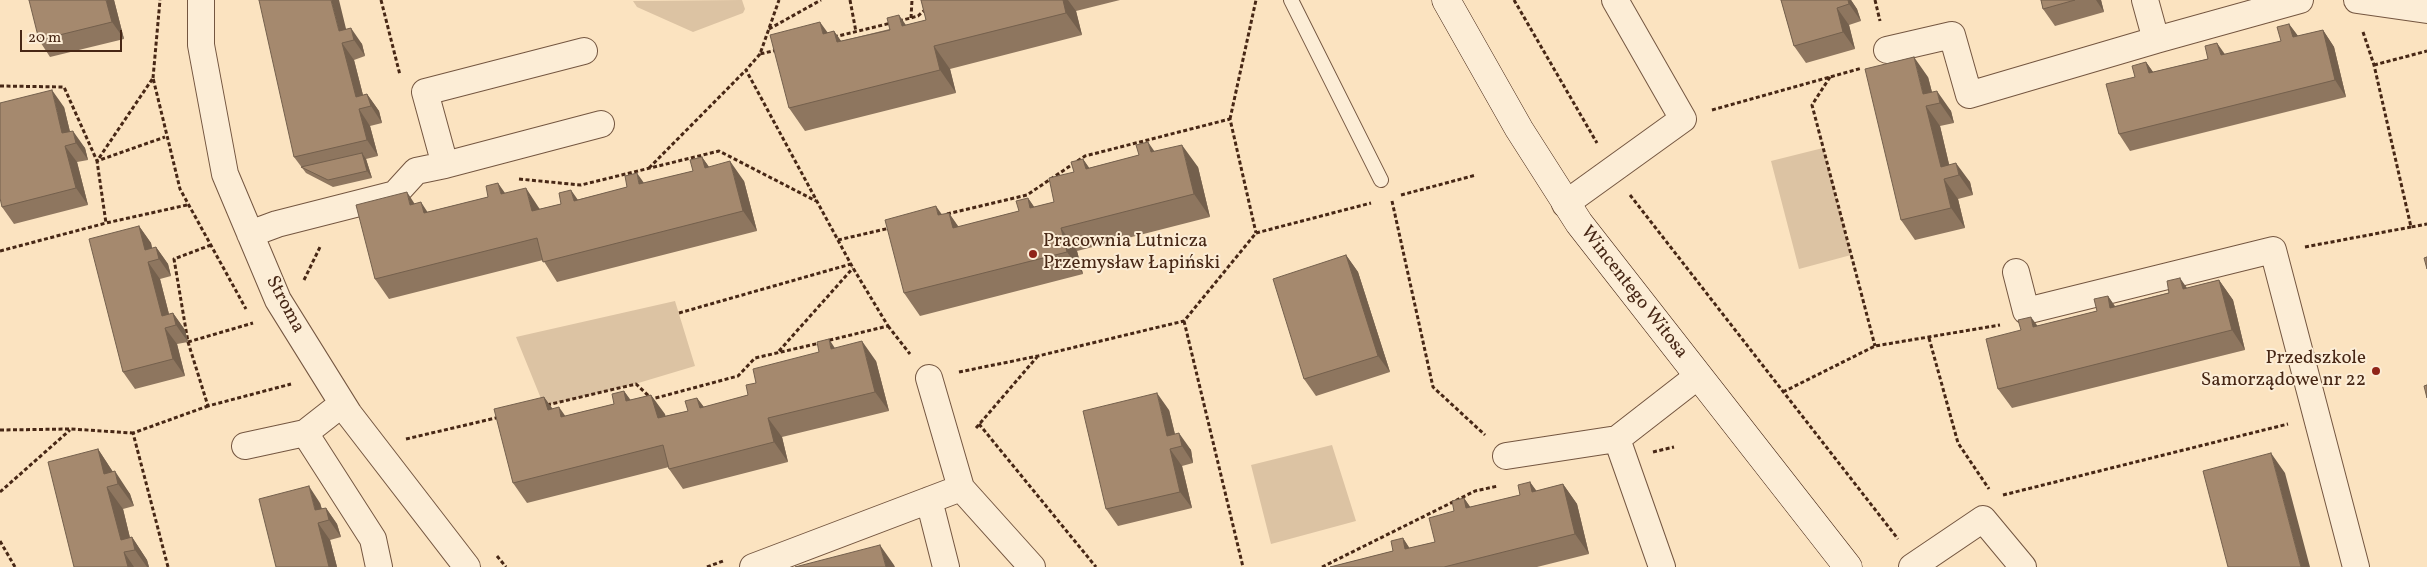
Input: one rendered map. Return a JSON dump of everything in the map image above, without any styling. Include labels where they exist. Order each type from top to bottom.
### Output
[{"type":"street","name":"Stroma","points":[[200,0],[201,45],[225,174],[278,300],[342,404],[466,567]]},
{"type":"street","name":"Wincentego Witosa","points":[[1446,0],[1519,129],[1565,204],[1848,567]]},
{"type":"street","points":[[1565,204],[1683,119],[1614,0]]},
{"type":"street","points":[[2146,0],[2156,40]]},
{"type":"street","points":[[1887,50],[1952,35],[1968,95],[2300,0]]},
{"type":"street","points":[[2357,0],[2427,10]]},
{"type":"street","points":[[445,165],[425,92],[584,51]]},
{"type":"street","points":[[250,234],[277,224],[395,194],[416,170],[445,165],[602,124]]},
{"type":"street","points":[[2016,272],[2026,311],[2273,250],[2356,567]]},
{"type":"street","points":[[1496,458],[1617,439],[1698,376]]},
{"type":"street","points":[[930,378],[961,488],[1032,567]]},
{"type":"street","points":[[245,446],[305,433],[342,404]]},
{"type":"street","points":[[305,433],[373,539],[379,567]]},
{"type":"street","points":[[1617,439],[1662,567]]},
{"type":"street","points":[[753,567],[961,488]]},
{"type":"street","points":[[929,500],[946,567]]},
{"type":"street","points":[[1915,565],[1989,508],[2023,567]]},
{"type":"lane","points":[[1291,0],[1381,180]]},
{"type":"path","points":[[0,251],[106,223],[187,205],[180,189],[165,137],[153,78],[160,0]]},
{"type":"path","points":[[648,168],[760,54],[778,0]]},
{"type":"path","points":[[768,29],[821,0]]},
{"type":"path","points":[[850,0],[856,32]]},
{"type":"path","points":[[911,18],[912,0]]},
{"type":"path","points":[[1256,0],[1230,119],[1256,234]]},
{"type":"path","points":[[1514,0],[1613,170],[1628,192],[1915,565]]},
{"type":"path","points":[[1683,119],[1890,60],[1875,0]]},
{"type":"path","points":[[827,39],[918,16],[929,5]]},
{"type":"path","points":[[760,54],[779,50]]},
{"type":"path","points":[[2411,227],[2374,65],[2427,51]]},
{"type":"path","points":[[746,70],[853,268],[888,326],[930,378],[1038,356],[1184,322],[1256,234],[1372,203]]},
{"type":"path","points":[[1830,77],[1812,105],[1876,346]]},
{"type":"path","points":[[98,161],[153,78]]},
{"type":"path","points":[[0,86],[64,87],[98,161],[106,223]]},
{"type":"path","points":[[942,216],[1028,195],[1085,156],[1230,119]]},
{"type":"path","points":[[98,161],[165,137]]},
{"type":"path","points":[[510,182],[519,179],[581,185],[719,151],[817,202]]},
{"type":"path","points":[[1400,195],[1476,175]]},
{"type":"path","points":[[1391,198],[1433,387],[1487,436],[1496,458],[1497,486]]},
{"type":"path","points":[[2273,250],[2292,250],[2427,224]]},
{"type":"path","points":[[838,240],[895,227]]},
{"type":"path","points":[[304,280],[321,244]]},
{"type":"path","points":[[208,406],[188,342],[174,259],[210,245]]},
{"type":"path","points":[[679,313],[851,264]]},
{"type":"path","points":[[778,353],[853,268]]},
{"type":"path","points":[[300,271],[308,289]]},
{"type":"path","points":[[1184,322],[1243,567]]},
{"type":"path","points":[[188,342],[253,323]]},
{"type":"path","points":[[1783,392],[1876,346],[2004,324]]},
{"type":"path","points":[[544,406],[636,384],[652,399],[738,376],[755,358],[888,326]]},
{"type":"path","points":[[1929,338],[1958,443],[1989,508],[2317,417]]},
{"type":"path","points":[[0,430],[71,429],[133,433],[208,406],[292,384]]},
{"type":"path","points":[[406,439],[507,415]]},
{"type":"path","points":[[979,424],[1096,567]]},
{"type":"path","points":[[0,492],[71,429]]},
{"type":"path","points":[[400,432],[412,447]]},
{"type":"path","points":[[133,433],[168,567]]},
{"type":"path","points":[[1646,454],[1674,447]]},
{"type":"path","points":[[1322,567],[1475,491],[1506,484]]},
{"type":"path","points":[[0,541],[15,567]]},
{"type":"path","points":[[494,552],[506,567]]},
{"type":"shaded area","points":[[742,0],[745,9],[743,13],[693,32],[637,7],[633,1]]},
{"type":"shaded area","points":[[1823,148],[1851,255],[1799,269],[1771,161]]},
{"type":"shaded area","points":[[675,301],[695,366],[635,384],[544,406],[516,337]]},
{"type":"shaded area","points":[[1332,445],[1356,521],[1271,544],[1251,465]]},
{"type":"building","points":[[29,0],[106,0],[112,22],[39,40]]},
{"type":"building","points":[[259,0],[331,0],[339,31],[351,28],[354,40],[342,43],[356,97],[367,94],[371,106],[359,109],[367,140],[294,157]]},
{"type":"building","points":[[921,0],[1063,0],[1066,13],[934,46],[940,70],[789,108],[770,35],[820,22],[823,34],[834,31],[837,42],[890,30],[887,18],[899,15],[902,26],[926,20]]},
{"type":"building","points":[[1781,0],[1848,0],[1849,4],[1837,8],[1843,32],[1794,46]]},
{"type":"building","points":[[2041,0],[2075,0],[2043,9]]},
{"type":"building","points":[[2289,24],[2293,37],[2323,30],[2335,80],[2119,134],[2106,84],[2135,77],[2132,66],[2146,62],[2149,73],[2208,59],[2205,46],[2217,43],[2221,55],[2281,41],[2277,27]]},
{"type":"building","points":[[1914,57],[1923,94],[1937,91],[1940,103],[1926,106],[1941,167],[1956,163],[1959,175],[1944,179],[1951,208],[1901,220],[1865,69]]},
{"type":"building","points":[[52,90],[62,133],[73,131],[76,143],[65,146],[76,188],[2,207],[0,198],[0,103]]},
{"type":"building","points":[[1148,142],[1151,152],[1182,145],[1194,194],[1061,228],[1067,252],[904,293],[885,220],[936,206],[938,215],[949,213],[953,228],[1019,211],[1016,201],[1028,198],[1030,208],[1054,202],[1049,178],[1074,172],[1071,162],[1083,159],[1086,169],[1139,155],[1136,145]]},
{"type":"building","points":[[362,153],[367,171],[328,180],[301,167]]},
{"type":"building","points":[[702,157],[705,168],[730,161],[743,211],[543,262],[537,238],[375,279],[356,205],[407,192],[410,205],[421,202],[424,213],[488,197],[486,186],[498,183],[501,194],[526,188],[532,211],[561,204],[559,193],[571,190],[574,201],[627,187],[625,176],[637,173],[639,184],[693,171],[690,160]]},
{"type":"building","points":[[139,226],[145,250],[156,247],[159,259],[148,262],[162,316],[173,313],[176,325],[165,328],[173,359],[123,372],[89,239]]},
{"type":"building","points":[[1346,255],[1378,356],[1304,379],[1273,279]]},
{"type":"building","points":[[2427,257],[2427,269],[2424,258]]},
{"type":"building","points":[[2180,278],[2183,289],[2219,280],[2232,330],[1998,389],[1986,339],[2021,330],[2018,320],[2031,317],[2033,327],[2097,311],[2094,299],[2108,296],[2110,308],[2169,293],[2167,281]]},
{"type":"building","points":[[829,339],[831,349],[862,341],[875,392],[768,418],[774,442],[669,469],[663,445],[513,483],[494,409],[544,397],[548,410],[559,407],[561,417],[614,404],[612,394],[624,391],[626,401],[651,395],[658,418],[688,411],[685,401],[697,398],[700,408],[748,395],[746,385],[756,383],[753,369],[819,352],[817,342]]},
{"type":"building","points":[[2427,385],[2427,398],[2424,386]]},
{"type":"building","points":[[1157,393],[1167,436],[1179,433],[1182,446],[1170,449],[1180,492],[1106,509],[1083,411]]},
{"type":"building","points":[[98,449],[104,474],[115,471],[118,484],[107,487],[121,540],[132,537],[135,550],[124,552],[128,567],[74,567],[48,462]]},
{"type":"building","points":[[2271,453],[2301,567],[2228,567],[2203,471]]},
{"type":"building","points":[[1530,482],[1532,492],[1563,484],[1575,534],[1444,567],[1330,567],[1393,551],[1391,541],[1403,538],[1405,549],[1435,542],[1429,518],[1454,511],[1452,501],[1464,498],[1466,508],[1520,495],[1518,485]]},
{"type":"building","points":[[309,486],[315,510],[326,508],[329,520],[318,523],[329,567],[276,567],[259,499]]},
{"type":"building","points":[[880,545],[886,567],[795,567]]},
{"type":"place","name":"Pracownia Lutnicza Przemysław Łapiński","points":[[1033,254]]},
{"type":"place","name":"Przedszkole Samorządowe nr 22","points":[[2376,371]]}]
